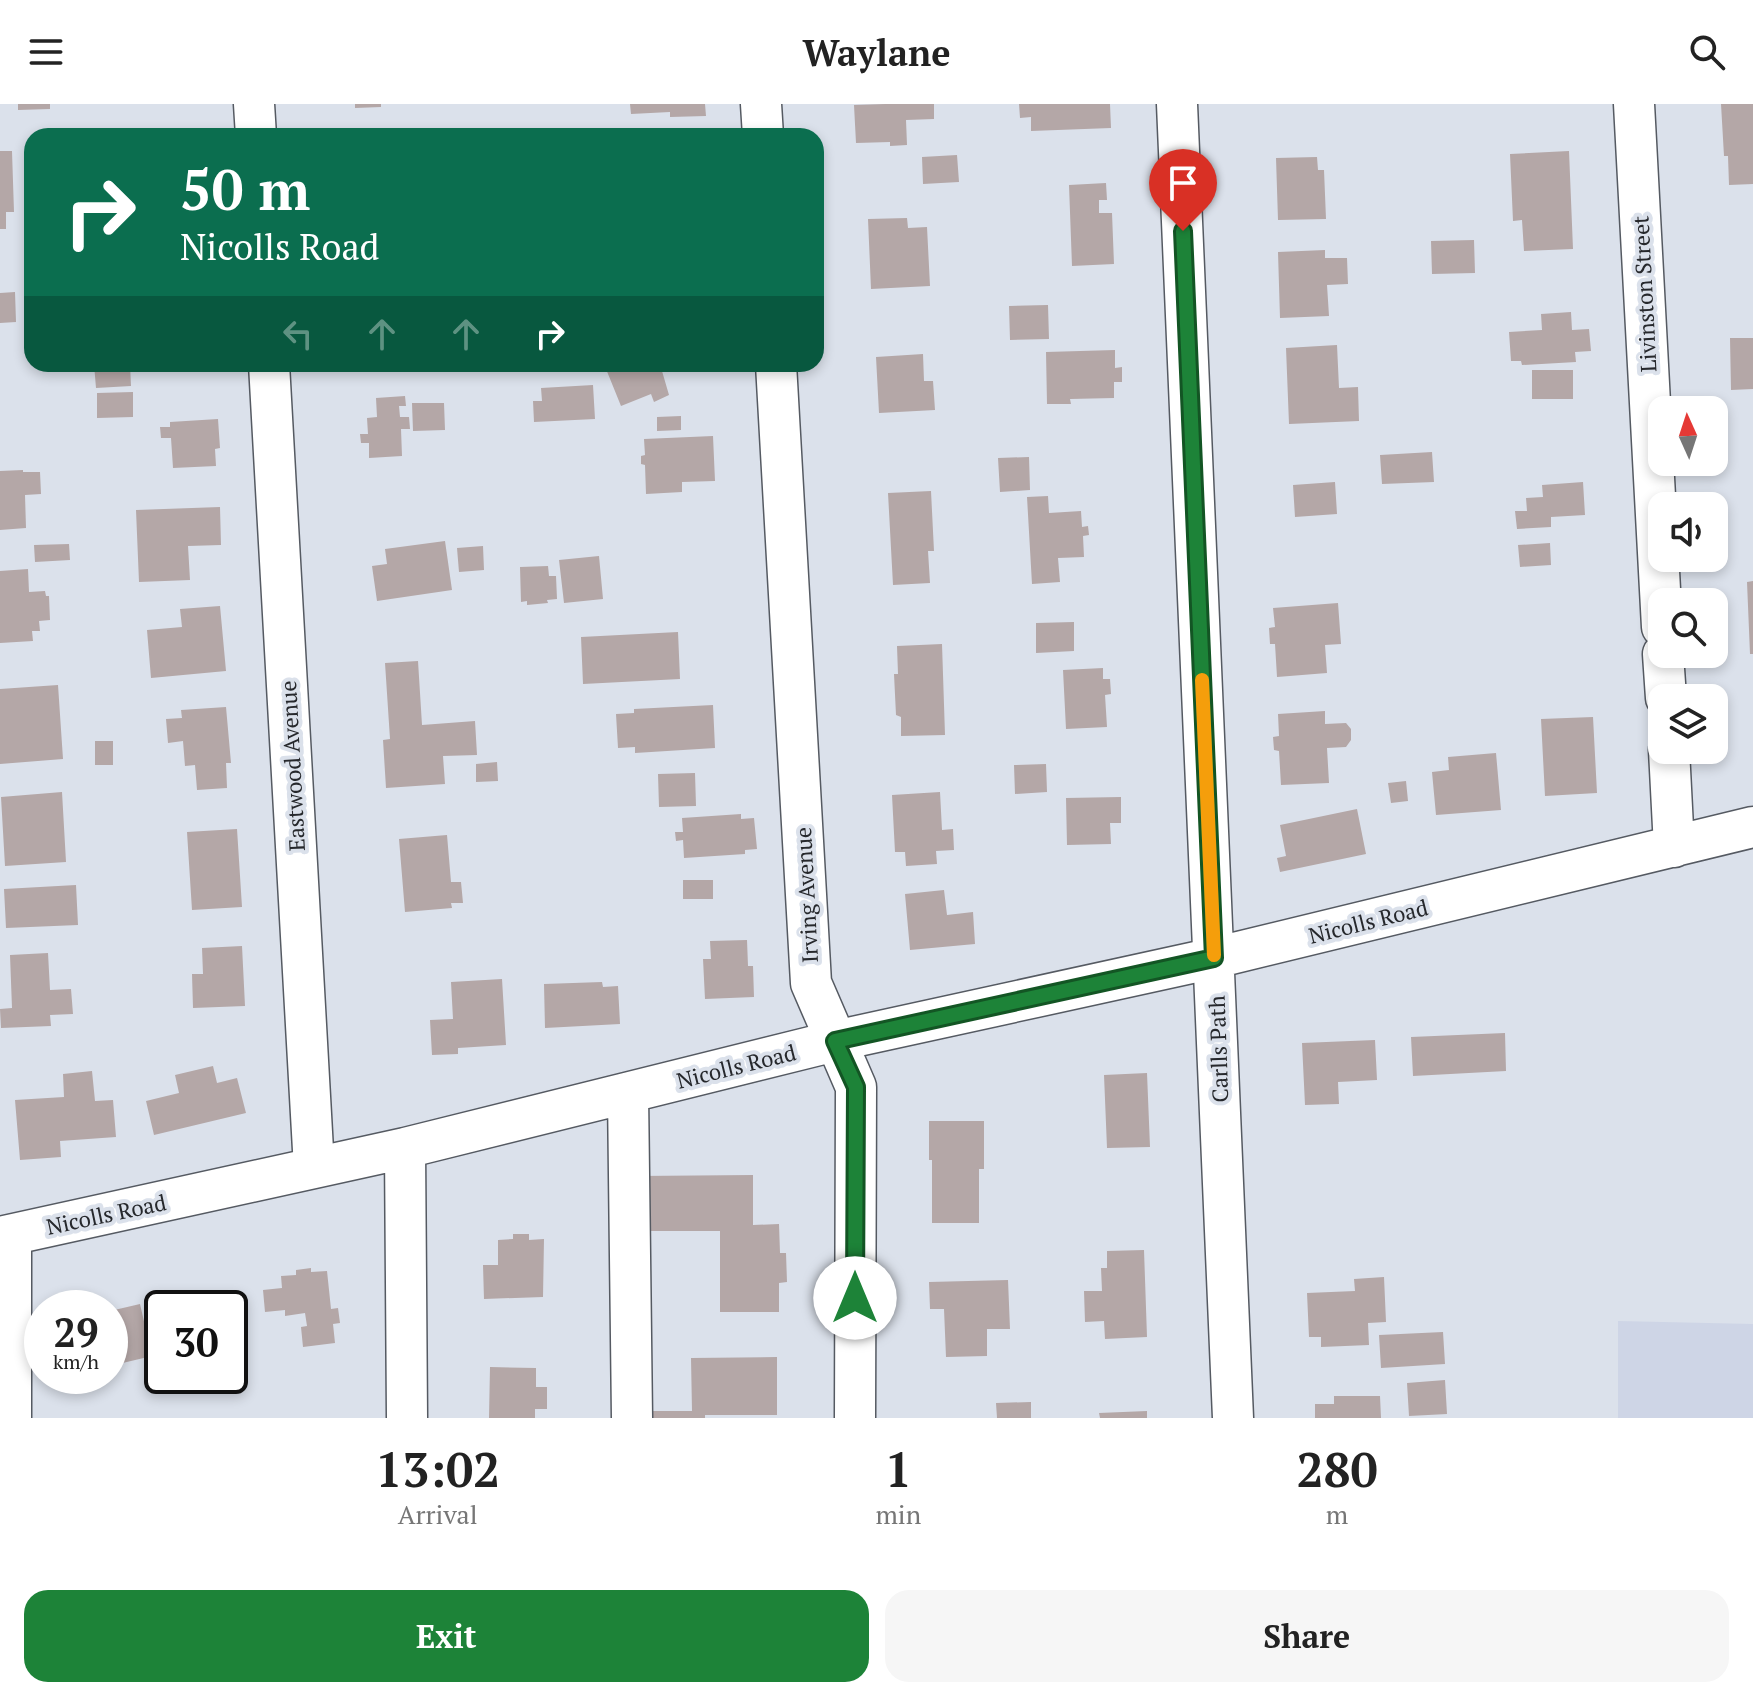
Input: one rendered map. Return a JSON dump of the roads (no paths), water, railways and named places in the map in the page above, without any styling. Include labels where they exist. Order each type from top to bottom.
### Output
[{"type":"street","points":[[254,104],[256,128]]},
{"type":"street","points":[[761,104],[762,128]]},
{"type":"street","name":"Carlls Path","points":[[1177,104],[1233,1418]]},
{"type":"street","name":"Livinston Street","points":[[1634,104],[1660,588]]},
{"type":"street","name":"Eastwood Avenue","points":[[269,372],[314,1168]]},
{"type":"street","name":"Irving Avenue","points":[[776,372],[811,983],[856,1087],[855,1418]]},
{"type":"street","points":[[1670,764],[1674,847]]},
{"type":"street","name":"Nicolls Road","points":[[6,1236],[405,1148],[835,1041],[1214,958],[1753,827]]},
{"type":"street","points":[[628,1093],[632,1418]]},
{"type":"street","points":[[405,1148],[407,1418]]},
{"type":"street","points":[[6,1236],[11,1418]]}]
